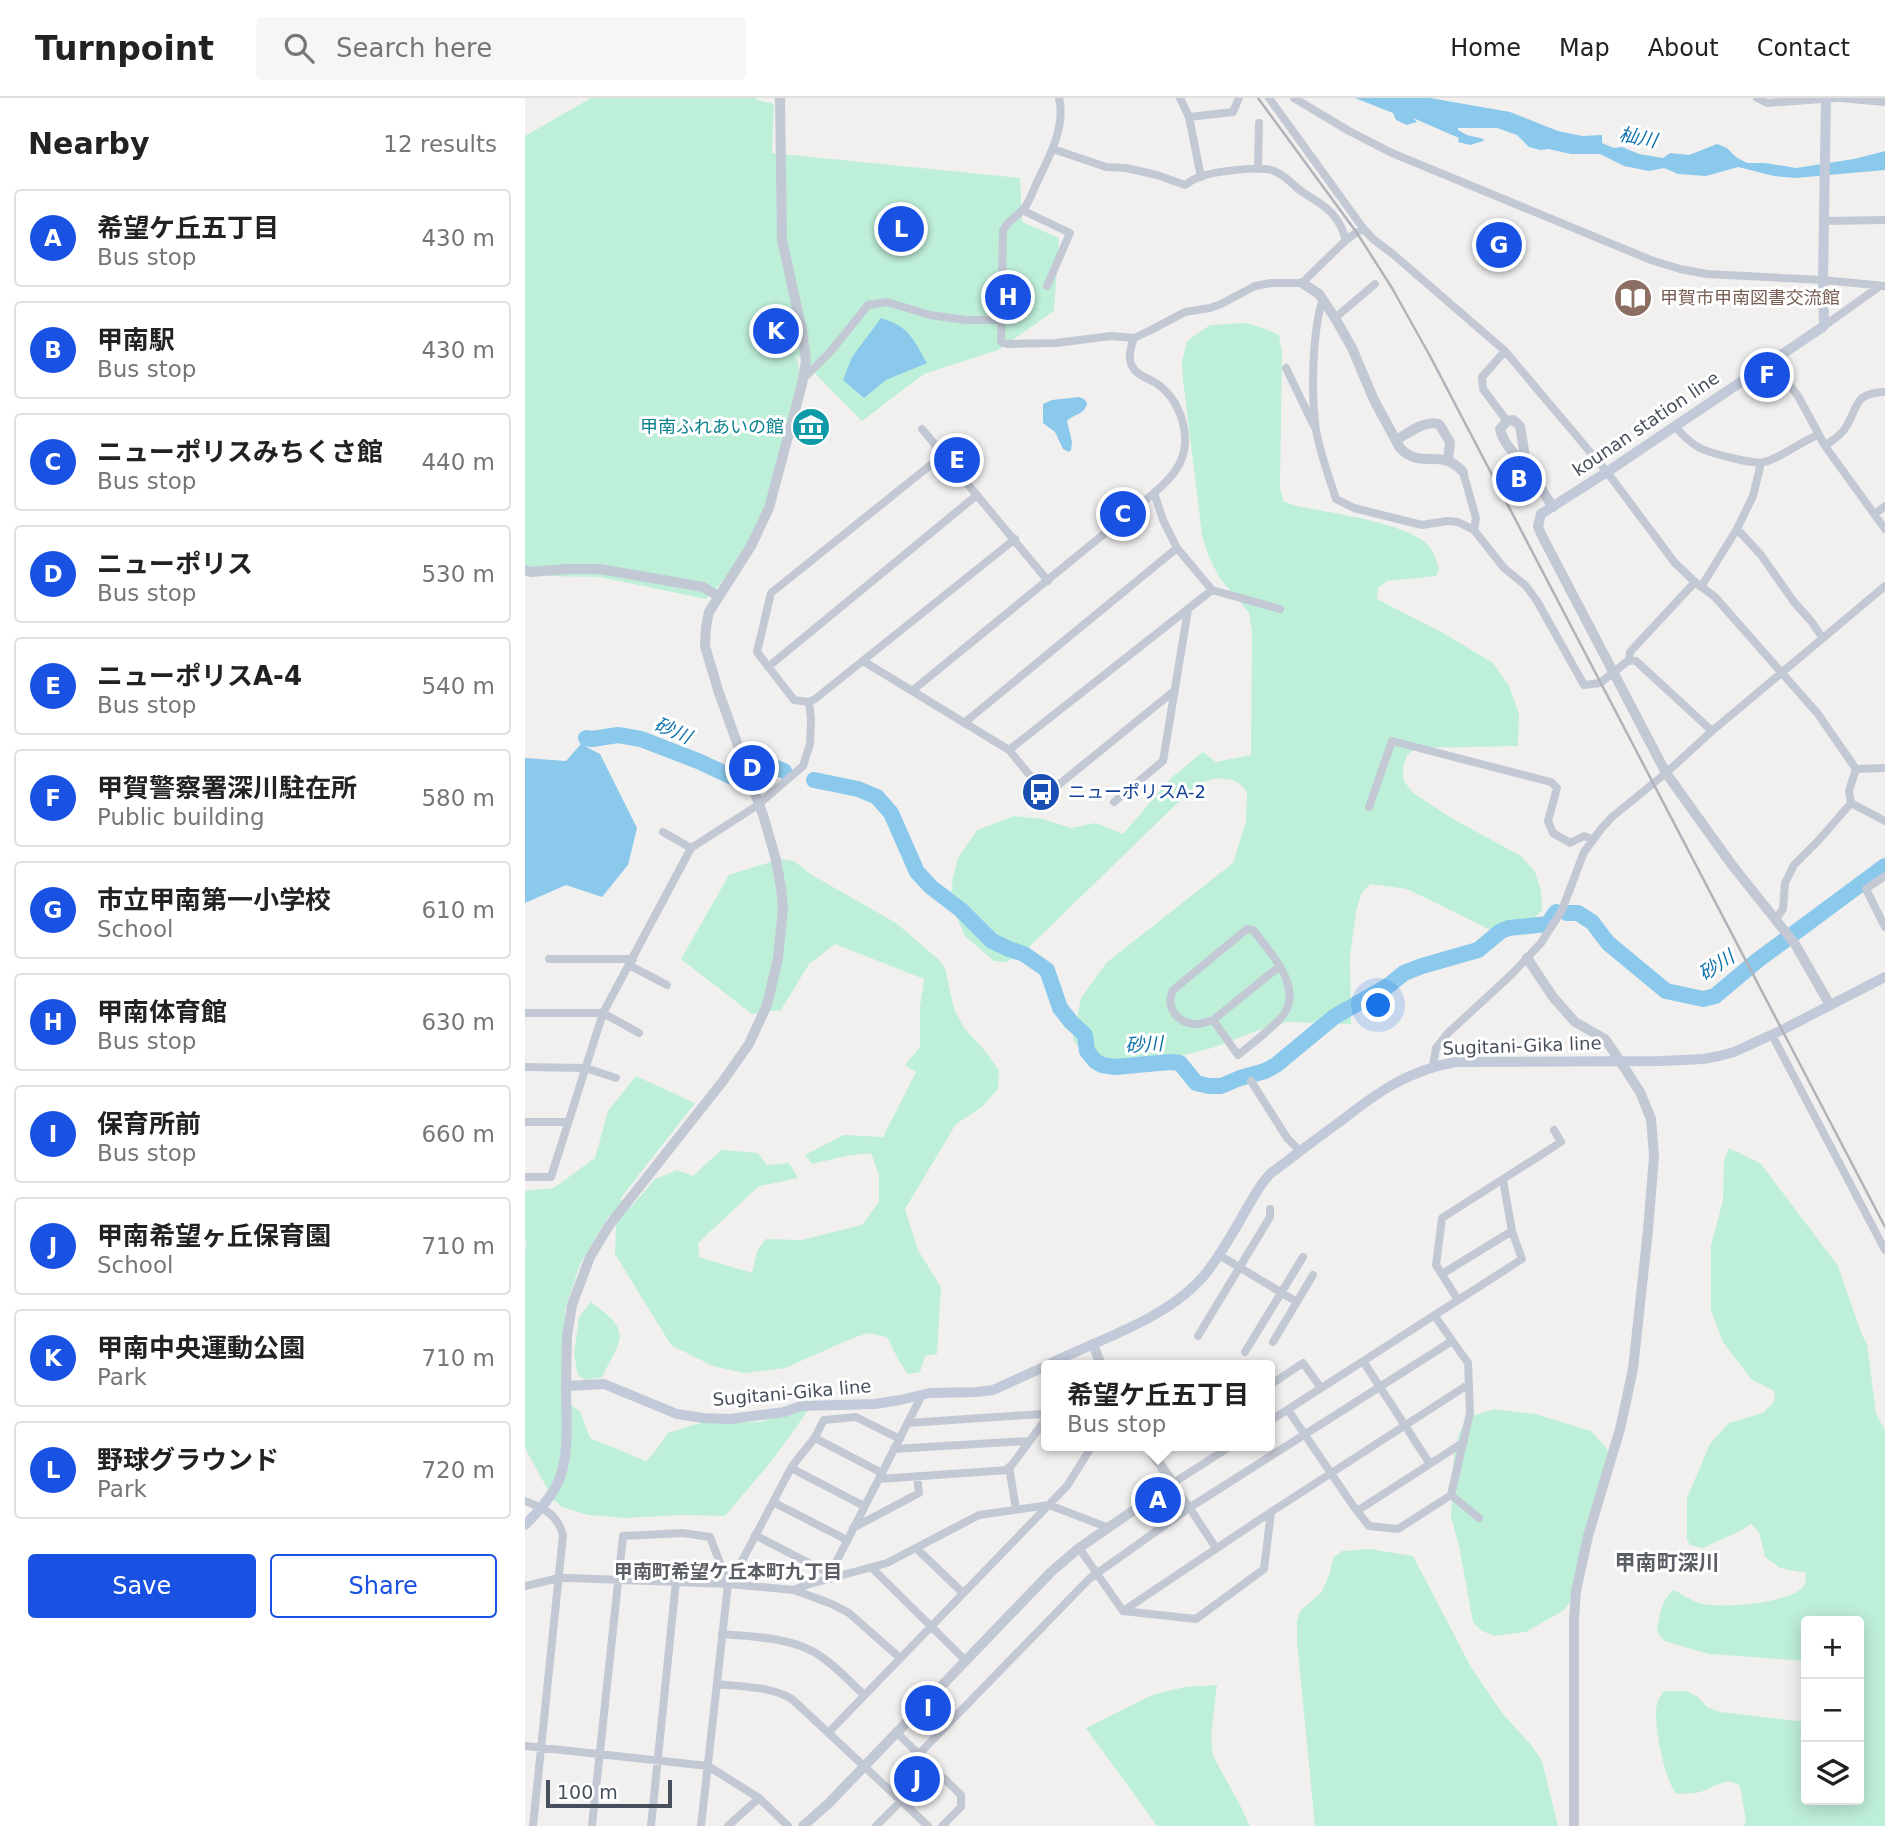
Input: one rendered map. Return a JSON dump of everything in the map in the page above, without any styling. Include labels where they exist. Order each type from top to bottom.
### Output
[{"type":"main road","points":[[1824,326],[1824,218],[1831,100]]},
{"type":"main road","name":"kounan station line","points":[[1541,514],[1824,326]]},
{"type":"main road","name":"Sugitani-Gika line","points":[[1057,1360],[1164,1309],[1177,1300],[1206,1273],[1219,1255],[1261,1183],[1396,1081],[1433,1066],[1455,1062],[1703,1059],[1734,1052],[1772,1035],[1885,977]]},
{"type":"main road","name":"Sugitani-Gika line","points":[[566,1385],[604,1384],[677,1414],[730,1419],[784,1412],[801,1406],[875,1404],[943,1392],[993,1390],[1041,1367]]},
{"type":"main road","points":[[525,1525],[542,1507],[559,1480],[563,1467],[566,1385]]},
{"type":"street","points":[[566,1385],[567,1336],[572,1305],[590,1257],[610,1224],[749,1044],[768,1005],[778,958],[783,908],[776,860],[705,646],[709,612],[751,546],[769,508],[806,360],[782,240],[780,98]]},
{"type":"street","points":[[1059,98],[1061,103],[1058,130],[1053,149],[1026,206],[1006,222],[1003,231],[1001,342],[1056,344],[1111,336],[1134,338],[1185,312],[1221,304],[1255,286],[1302,283],[1319,294],[1335,318],[1352,348],[1374,400],[1406,455],[1416,459],[1442,458],[1457,465],[1463,472],[1476,518],[1474,530]]},
{"type":"street","points":[[1180,98],[1189,117],[1201,177]]},
{"type":"street","points":[[1189,117],[1233,112],[1239,98]]},
{"type":"street","points":[[1269,98],[1363,228],[1505,351],[1607,472],[1675,563],[1715,597],[1818,714],[1856,769]]},
{"type":"street","points":[[1294,98],[1392,153],[1651,260],[1707,274],[1882,286]]},
{"type":"street","points":[[1757,98],[1767,103],[1831,100],[1885,102]]},
{"type":"street","points":[[1258,169],[1259,123]]},
{"type":"street","points":[[1053,149],[1106,167],[1147,172],[1185,185],[1201,177],[1223,172],[1272,169],[1330,210],[1343,229],[1346,240]]},
{"type":"street","points":[[1022,210],[1070,233],[1047,286]]},
{"type":"street","points":[[1824,218],[1885,220]]},
{"type":"street","points":[[1302,283],[1346,240],[1363,228]]},
{"type":"street","points":[[1335,318],[1375,284]]},
{"type":"street","points":[[1824,326],[1882,286]]},
{"type":"street","points":[[1316,429],[1316,329],[1322,299]]},
{"type":"street","points":[[803,379],[831,351],[867,305],[887,302],[930,315],[966,320],[1001,320]]},
{"type":"street","points":[[912,691],[1154,493],[1171,478],[1179,466],[1185,439],[1182,418],[1176,403],[1157,383],[1136,372],[1130,362],[1134,338]]},
{"type":"street","points":[[1505,351],[1482,377],[1483,389],[1507,421]]},
{"type":"street","points":[[1772,362],[1798,396],[1825,446],[1885,529]]},
{"type":"street","points":[[1286,368],[1316,429],[1336,499],[1354,508],[1422,524],[1458,522],[1474,530],[1504,568],[1526,586],[1537,601],[1584,685],[1600,683],[1629,660],[1630,652],[1698,584],[1737,529],[1753,496],[1761,463]]},
{"type":"street","points":[[1825,446],[1845,429],[1856,403],[1870,393],[1885,392]]},
{"type":"street","points":[[1527,469],[1520,426],[1513,421],[1507,421],[1500,429],[1501,436],[1553,507]]},
{"type":"street","points":[[1396,440],[1426,424],[1439,424],[1450,442],[1448,460]]},
{"type":"street","points":[[1675,427],[1698,448],[1761,463],[1818,435]]},
{"type":"street","points":[[922,429],[1048,581]]},
{"type":"street","points":[[1512,450],[1521,449],[1524,445]]},
{"type":"street","points":[[943,455],[771,593],[757,652],[794,699],[809,702],[1015,539]]},
{"type":"street","points":[[1154,493],[1163,520],[1177,548],[1212,590],[1280,609]]},
{"type":"street","points":[[768,667],[977,495]]},
{"type":"street","points":[[1875,514],[1885,506]]},
{"type":"street","points":[[1541,514],[1538,526],[1541,534],[1667,773],[1732,865],[1784,930],[1830,1005]]},
{"type":"street","points":[[1737,529],[1761,555],[1822,637]]},
{"type":"street","points":[[964,723],[1177,548]]},
{"type":"street","points":[[525,570],[600,569],[703,587],[718,596]]},
{"type":"street","points":[[1433,1066],[1436,1048],[1448,1033],[1541,943],[1562,910],[1584,852],[1612,817],[1885,586]]},
{"type":"street","points":[[1009,750],[1212,590]]},
{"type":"street","points":[[1114,802],[1163,761],[1188,610]]},
{"type":"street","points":[[1629,660],[1636,661],[1711,731]]},
{"type":"street","points":[[863,661],[1009,750],[1047,794],[1174,691]]},
{"type":"street","points":[[525,1177],[551,1177],[603,1013],[691,848],[758,805],[803,766],[810,744],[809,702]]},
{"type":"street","points":[[1370,807],[1392,741],[1551,782],[1557,788],[1548,821],[1553,833],[1570,843],[1584,836],[1592,839]]},
{"type":"street","points":[[1856,769],[1885,768]]},
{"type":"street","points":[[1851,803],[1849,791],[1856,769]]},
{"type":"street","points":[[1776,919],[1783,909],[1785,883],[1794,865],[1851,803]]},
{"type":"street","points":[[1851,803],[1885,821]]},
{"type":"street","points":[[663,832],[691,848]]},
{"type":"street","points":[[1885,876],[1866,889],[1885,927]]},
{"type":"street","points":[[1213,1020],[1238,1055],[1283,1015],[1288,1006],[1288,984],[1280,967],[1253,930],[1247,929],[1173,990],[1170,1002],[1175,1014],[1195,1024],[1213,1020],[1280,967]]},
{"type":"street","points":[[1527,958],[1553,997],[1575,1022],[1605,1039],[1621,1061],[1640,1091],[1651,1119],[1654,1156],[1633,1369],[1620,1429],[1588,1536],[1576,1591],[1574,1826]]},
{"type":"street","points":[[549,959],[631,962],[667,985]]},
{"type":"street","points":[[525,1013],[603,1013],[639,1032]]},
{"type":"street","points":[[1772,1035],[1885,1250]]},
{"type":"street","points":[[525,1067],[586,1068],[616,1078]]},
{"type":"street","points":[[1251,1081],[1287,1138],[1300,1151]]},
{"type":"street","points":[[525,1122],[568,1122]]},
{"type":"street","points":[[1458,1300],[1436,1265],[1442,1218],[1561,1142],[1554,1129]]},
{"type":"street","points":[[1275,1418],[1522,1259],[1512,1231],[1503,1180]]},
{"type":"street","points":[[1198,1336],[1270,1217],[1271,1209]]},
{"type":"street","points":[[1442,1274],[1512,1231]]},
{"type":"street","points":[[1219,1255],[1297,1303]]},
{"type":"street","points":[[1245,1352],[1303,1257]]},
{"type":"street","points":[[1273,1342],[1313,1275]]},
{"type":"street","points":[[1288,1410],[1370,1526],[1398,1529],[1451,1495],[1470,1413],[1468,1363],[1434,1315]]},
{"type":"street","points":[[919,1754],[1089,1579],[1189,1508],[1452,1341]]},
{"type":"street","points":[[1093,1344],[1099,1360]]},
{"type":"street","points":[[1363,1361],[1430,1464]]},
{"type":"street","points":[[1275,1382],[1303,1363],[1321,1388]]},
{"type":"street","points":[[1123,1611],[1469,1384]]},
{"type":"street","points":[[830,1576],[852,1528],[922,1395]]},
{"type":"street","points":[[908,1423],[1041,1413]]},
{"type":"street","points":[[728,1584],[791,1468],[815,1438],[824,1420],[856,1417],[900,1439]]},
{"type":"street","points":[[815,1438],[880,1476],[917,1476],[1007,1470],[1041,1424]]},
{"type":"street","points":[[894,1450],[1028,1441]]},
{"type":"street","points":[[1357,1511],[1464,1442]]},
{"type":"street","points":[[828,1732],[1067,1486],[1089,1451]]},
{"type":"street","points":[[1151,1451],[1216,1548]]},
{"type":"street","points":[[803,1826],[829,1803],[1051,1573],[1079,1548],[1223,1451]]},
{"type":"street","points":[[1009,1467],[1016,1509]]},
{"type":"street","points":[[791,1468],[864,1506]]},
{"type":"street","points":[[852,1528],[919,1493],[917,1476]]},
{"type":"street","points":[[1451,1495],[1479,1518]]},
{"type":"street","points":[[525,1501],[542,1507],[554,1516],[563,1535],[533,1826]]},
{"type":"street","points":[[773,1502],[847,1540]]},
{"type":"street","points":[[794,1590],[830,1576],[887,1563],[979,1515],[1049,1505],[1109,1528]]},
{"type":"street","points":[[1123,1611],[1196,1619],[1263,1569],[1271,1512]]},
{"type":"street","points":[[592,1826],[623,1536],[683,1534],[709,1537],[728,1584],[701,1826]]},
{"type":"street","points":[[755,1535],[830,1576]]},
{"type":"street","points":[[916,1548],[963,1593]]},
{"type":"street","points":[[1079,1548],[1123,1611]]},
{"type":"street","points":[[872,1567],[966,1661]]},
{"type":"street","points":[[525,1586],[559,1578],[676,1581],[794,1590],[849,1613],[900,1658]]},
{"type":"street","points":[[651,1826],[676,1581]]},
{"type":"street","points":[[722,1634],[773,1639],[808,1649],[832,1665],[864,1695]]},
{"type":"street","points":[[717,1684],[768,1690],[785,1695],[799,1704],[928,1826]]},
{"type":"street","points":[[897,1733],[961,1795],[961,1807],[942,1826]]},
{"type":"street","points":[[525,1746],[708,1766],[759,1798],[788,1826]]},
{"type":"street","points":[[728,1826],[759,1798]]},
{"type":"street","points":[[876,1826],[901,1801]]},
{"type":"green space","points":[[591,98],[756,98],[774,104],[772,153],[1020,178],[1022,222],[1059,238],[1054,311],[998,350],[924,374],[862,421],[796,354],[800,373],[769,494],[744,550],[727,576],[706,599],[600,577],[539,576],[525,572],[525,136]]},
{"type":"green space","points":[[1246,323],[1279,335],[1282,352],[1280,488],[1284,502],[1386,525],[1404,531],[1429,546],[1438,565],[1436,576],[1387,581],[1378,588],[1377,599],[1443,633],[1493,663],[1509,686],[1519,714],[1518,746],[1416,748],[1407,755],[1403,768],[1404,781],[1413,793],[1453,819],[1521,856],[1535,872],[1541,891],[1542,910],[1519,932],[1499,934],[1407,889],[1370,884],[1361,894],[1356,912],[1350,957],[1351,1024],[1287,1022],[1212,1048],[1140,1066],[1105,1062],[1083,1052],[1073,1040],[1081,998],[1106,963],[1233,863],[1246,822],[1247,792],[1232,780],[1217,778],[1197,784],[1025,951],[1007,962],[994,961],[965,936],[950,902],[953,878],[958,858],[977,830],[1014,816],[1043,819],[1071,828],[1096,823],[1123,834],[1171,778],[1203,752],[1216,762],[1251,755],[1252,632],[1249,613],[1219,577],[1202,535],[1182,362],[1187,341],[1210,325]]},
{"type":"green space","points":[[780,859],[794,861],[812,875],[896,923],[938,959],[945,968],[954,1009],[964,1028],[999,1071],[998,1089],[982,1107],[956,1124],[905,1209],[918,1250],[941,1287],[937,1354],[925,1356],[920,1372],[908,1374],[887,1337],[869,1333],[785,1368],[744,1373],[713,1366],[671,1345],[615,1254],[616,1225],[609,1215],[580,1264],[565,1310],[562,1399],[580,1411],[590,1438],[646,1461],[668,1433],[700,1423],[760,1422],[809,1409],[774,1458],[725,1516],[625,1518],[588,1515],[562,1507],[553,1499],[525,1448],[525,1191],[554,1188],[595,1158],[608,1111],[636,1076],[695,1103],[620,1199],[631,1207],[655,1179],[677,1170],[693,1176],[721,1150],[758,1153],[767,1165],[789,1163],[798,1178],[759,1186],[698,1243],[699,1257],[752,1273],[757,1251],[766,1239],[802,1240],[862,1225],[879,1202],[879,1175],[871,1153],[812,1164],[805,1155],[844,1135],[883,1137],[916,1072],[905,1065],[920,1047],[920,1006],[924,979],[835,944],[809,964],[781,1010],[752,1014],[681,959],[729,875]]},
{"type":"green space","points":[[1729,1148],[1761,1164],[1838,1266],[1867,1344],[1876,1414],[1885,1430],[1885,1826],[1744,1826],[1746,1821],[1740,1786],[1723,1782],[1702,1792],[1677,1794],[1669,1779],[1659,1743],[1656,1709],[1664,1691],[1687,1691],[1698,1697],[1707,1707],[1720,1712],[1801,1721],[1801,1805],[1864,1805],[1864,1616],[1801,1616],[1801,1661],[1709,1654],[1664,1641],[1657,1631],[1664,1603],[1674,1590],[1689,1599],[1709,1605],[1752,1604],[1794,1593],[1802,1588],[1806,1579],[1806,1573],[1780,1568],[1765,1557],[1759,1532],[1751,1524],[1703,1548],[1690,1545],[1687,1539],[1687,1498],[1710,1444],[1729,1423],[1763,1413],[1775,1397],[1774,1391],[1751,1379],[1723,1342],[1711,1310],[1711,1246],[1723,1200],[1724,1161]]},
{"type":"green space","points":[[591,1302],[613,1321],[620,1335],[619,1343],[602,1377],[585,1380],[578,1375],[574,1354],[579,1317]]},
{"type":"green space","points":[[1494,1409],[1535,1414],[1591,1431],[1607,1449],[1611,1471],[1574,1597],[1564,1610],[1526,1632],[1495,1636],[1482,1631],[1473,1622],[1451,1517],[1454,1455],[1459,1433],[1469,1417]]},
{"type":"green space","points":[[1370,1549],[1413,1556],[1472,1669],[1503,1714],[1542,1761],[1558,1826],[1315,1826],[1297,1622],[1300,1611],[1321,1593],[1333,1558],[1342,1551]]},
{"type":"green space","points":[[1217,1685],[1211,1736],[1213,1756],[1250,1826],[1157,1826],[1086,1728],[1152,1695],[1185,1687]]},
{"type":"water","points":[[1355,98],[1430,98],[1510,112],[1558,131],[1582,136],[1602,135],[1602,143],[1614,148],[1622,147],[1639,154],[1663,158],[1670,153],[1689,155],[1717,144],[1747,163],[1796,168],[1885,151],[1885,170],[1795,178],[1738,167],[1706,176],[1678,174],[1664,168],[1649,171],[1624,166],[1600,154],[1571,154],[1529,147],[1517,135],[1497,128],[1458,128],[1467,135],[1484,139],[1470,145],[1458,142],[1459,138],[1413,118],[1417,122],[1407,125],[1396,120],[1393,113]]},
{"type":"water","points":[[881,318],[905,330],[927,363],[886,380],[864,398],[843,380],[852,357]]},
{"type":"water","points":[[1079,397],[1087,403],[1082,412],[1067,421],[1072,442],[1069,452],[1063,449],[1055,432],[1043,423],[1043,404],[1052,400]]},
{"type":"water","points":[[581,744],[600,754],[637,828],[628,865],[602,897],[566,885],[525,903],[525,758],[566,761]]},
{"type":"waterway","name":"砂川","points":[[586,738],[618,735],[641,739],[741,781]]},
{"type":"waterway","name":"砂川","points":[[762,774],[777,768],[784,771]]},
{"type":"waterway","name":"砂川","points":[[814,780],[858,789],[877,797],[891,813],[917,872],[931,887],[961,910],[992,941],[1024,954],[1047,970],[1060,1008],[1085,1035],[1087,1051],[1095,1061],[1115,1067],[1180,1063],[1196,1083],[1209,1086],[1221,1086],[1276,1065],[1334,1017],[1388,986],[1404,973],[1478,950],[1501,931],[1509,928],[1548,924],[1556,912]]},
{"type":"waterway","name":"砂川","points":[[1567,913],[1578,913],[1592,922],[1608,943],[1666,991],[1703,999],[1715,996],[1758,960],[1885,866]]},
{"type":"railway","points":[[1258,98],[1357,233],[1430,356],[1885,1227]]},
{"type":"place","name":"野球グラウンド","points":[[901,229]]},
{"type":"place","name":"市立甲南第一小学校","points":[[1499,245]]},
{"type":"place","name":"甲南体育館","points":[[1008,297]]},
{"type":"place","name":"甲賀市甲南図書交流館","points":[[1633,298]]},
{"type":"place","name":"甲南中央運動公園","points":[[776,331]]},
{"type":"place","name":"甲賀警察署深川駐在所","points":[[1767,375]]},
{"type":"place","name":"甲南ふれあいの館","points":[[811,427]]},
{"type":"place","name":"ニューポリスA-4","points":[[957,460]]},
{"type":"place","name":"甲南駅","points":[[1519,479]]},
{"type":"place","name":"ニューポリスみちくさ館","points":[[1123,514]]},
{"type":"place","name":"ニューポリス","points":[[752,768]]},
{"type":"place","name":"ニューポリスA-2","points":[[1041,792]]},
{"type":"place","name":"希望ケ丘五丁目","points":[[1158,1500]]},
{"type":"place","name":"保育所前","points":[[928,1708]]},
{"type":"place","name":"甲南希望ヶ丘保育園","points":[[917,1779]]},
{"type":"district","name":"甲南町深川","points":[[1667,1563]]},
{"type":"district","name":"甲南町希望ケ丘本町九丁目","points":[[728,1571]]},
{"type":"water label","name":"杣川","points":[[1638,137]]}]
